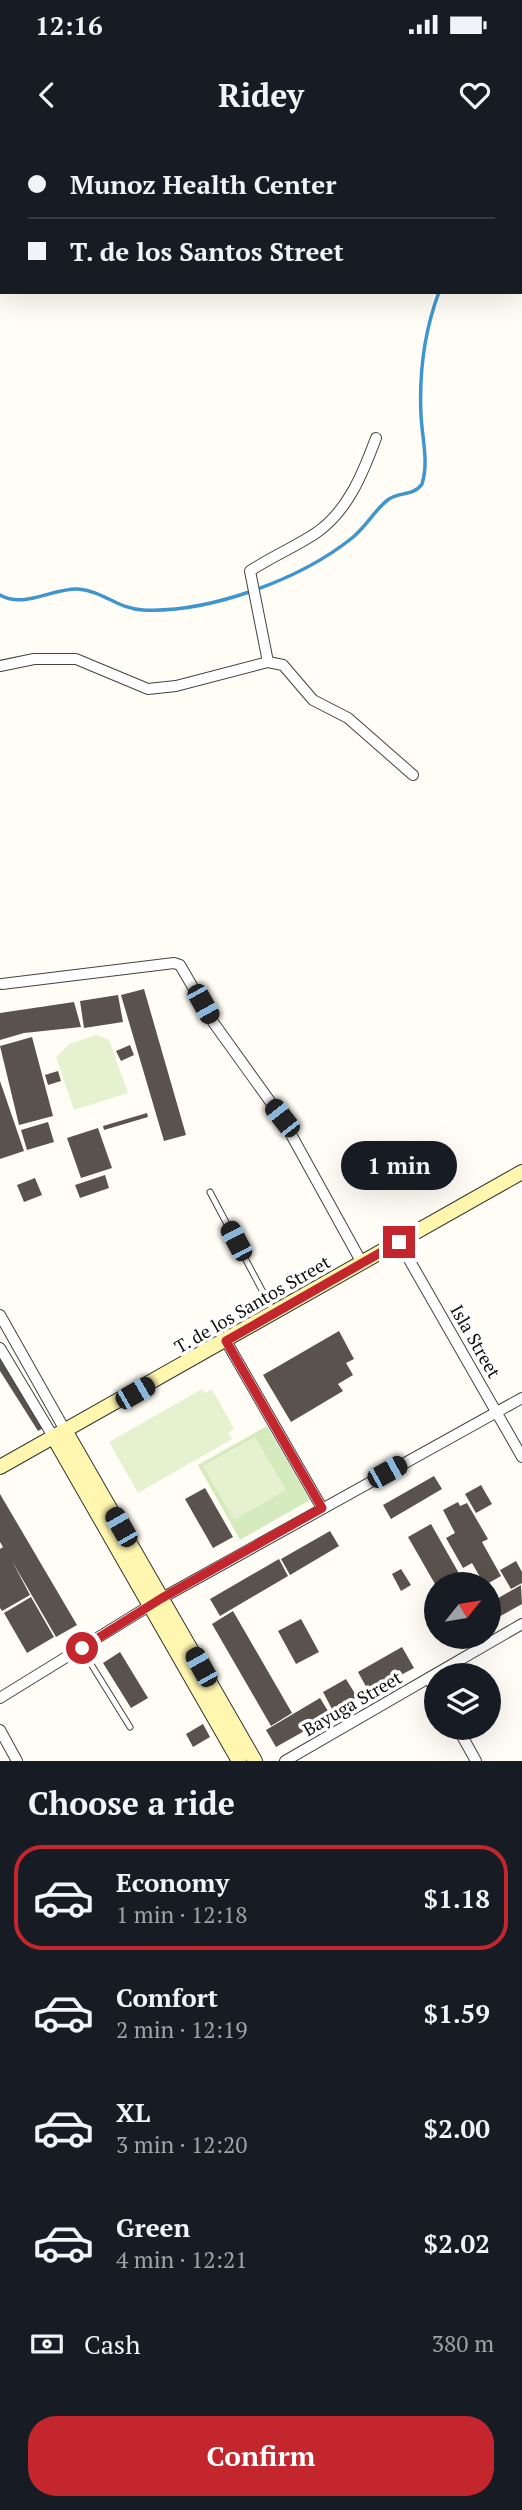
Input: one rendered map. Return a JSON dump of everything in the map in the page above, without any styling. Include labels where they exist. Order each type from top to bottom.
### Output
[{"type":"main road","name":"T. de los Santos Street","points":[[0,1467],[275,1314],[522,1171]]},
{"type":"main road","points":[[60,1435],[155,1602],[201,1698],[239,1761]]},
{"type":"main road","points":[[155,1602],[214,1689],[256,1761]]},
{"type":"main road","points":[[201,1698],[214,1689]]},
{"type":"street","points":[[268,662],[250,571],[317,533],[338,511],[361,480],[376,438]]},
{"type":"street","points":[[0,666],[34,659],[76,659],[148,689],[176,686],[268,662],[283,665],[313,700],[348,718],[413,775]]},
{"type":"street","points":[[2,984],[174,963],[180,965],[213,1023],[282,1118],[362,1263]]},
{"type":"street","name":"Isla Street","points":[[399,1242],[522,1457]]},
{"type":"street","points":[[0,1315],[60,1435]]},
{"type":"street","points":[[226,1341],[322,1508]]},
{"type":"street","points":[[0,1348],[60,1435]]},
{"type":"street","points":[[0,1698],[155,1602],[522,1398]]},
{"type":"street","name":"Bayuga Street","points":[[456,1663],[522,1624]]},
{"type":"street","name":"Bayuga Street","points":[[285,1761],[424,1682]]},
{"type":"street","points":[[0,1730],[17,1761]]},
{"type":"street","points":[[464,1740],[476,1761]]},
{"type":"lane","points":[[211,1192],[275,1314]]},
{"type":"lane","points":[[82,1648],[130,1727]]},
{"type":"green space","points":[[96,1035],[109,1040],[128,1093],[74,1110],[56,1057],[69,1044]]},
{"type":"green space","points":[[202,1389],[205,1393],[212,1389],[234,1429],[228,1433],[232,1439],[138,1493],[109,1442]]},
{"type":"green space","points":[[267,1426],[310,1500],[240,1540],[198,1465]]},
{"type":"green space","points":[[255,1437],[286,1490],[234,1520],[203,1466]]},
{"type":"building","points":[[144,989],[186,1135],[164,1141],[121,995]]},
{"type":"building","points":[[118,995],[123,1022],[84,1028],[80,1001]]},
{"type":"building","points":[[74,1002],[81,1027],[24,1033],[0,1040],[0,1013]]},
{"type":"building","points":[[32,1037],[53,1116],[19,1125],[0,1046]]},
{"type":"building","points":[[130,1045],[134,1055],[121,1061],[116,1051]]},
{"type":"building","points":[[58,1071],[61,1081],[48,1085],[45,1075]]},
{"type":"building","points":[[0,1081],[24,1151],[0,1159]]},
{"type":"building","points":[[147,1113],[148,1117],[104,1130],[103,1126]]},
{"type":"building","points":[[48,1122],[54,1142],[27,1150],[21,1130]]},
{"type":"building","points":[[98,1128],[112,1168],[81,1178],[67,1138]]},
{"type":"building","points":[[105,1175],[109,1188],[80,1198],[75,1185]]},
{"type":"building","points":[[35,1178],[42,1195],[24,1202],[17,1185]]},
{"type":"building","points":[[339,1331],[354,1359],[346,1363],[353,1375],[338,1384],[343,1391],[291,1422],[263,1375]]},
{"type":"building","points":[[0,1358],[43,1428],[38,1431],[0,1371]]},
{"type":"building","points":[[434,1476],[442,1489],[391,1519],[383,1505]]},
{"type":"building","points":[[481,1485],[492,1504],[476,1513],[465,1494]]},
{"type":"building","points":[[205,1488],[233,1537],[213,1548],[185,1499]]},
{"type":"building","points":[[0,1494],[77,1625],[56,1637],[12,1561],[30,1595],[2,1611],[0,1608],[0,1549],[3,1547],[0,1542]]},
{"type":"building","points":[[458,1502],[460,1506],[467,1503],[488,1539],[482,1542],[499,1572],[477,1572],[472,1563],[463,1568],[446,1538],[455,1533],[443,1510]]},
{"type":"building","points":[[431,1524],[458,1572],[428,1572],[408,1537]]},
{"type":"building","points":[[330,1531],[339,1546],[290,1575],[281,1559]]},
{"type":"building","points":[[279,1559],[288,1576],[220,1616],[210,1599]]},
{"type":"building","points":[[516,1561],[522,1572],[522,1583],[511,1589],[500,1570]]},
{"type":"building","points":[[401,1569],[411,1585],[401,1591],[392,1574]]},
{"type":"building","points":[[521,1585],[522,1604],[501,1616],[501,1597]]},
{"type":"building","points":[[31,1597],[54,1637],[27,1653],[4,1613]]},
{"type":"building","points":[[233,1611],[292,1713],[271,1726],[212,1624]]},
{"type":"building","points":[[301,1619],[319,1652],[296,1664],[278,1631]]},
{"type":"building","points":[[402,1647],[414,1668],[369,1692],[358,1672]]},
{"type":"building","points":[[120,1652],[148,1698],[131,1708],[103,1663]]},
{"type":"building","points":[[346,1679],[357,1697],[333,1711],[323,1692]]},
{"type":"building","points":[[320,1698],[331,1716],[276,1747],[266,1730]]},
{"type":"building","points":[[203,1724],[210,1737],[193,1747],[186,1734]]},
{"type":"waterway","points":[[0,595],[19,600],[78,589],[134,609],[197,606],[281,580],[331,553],[357,534],[389,499],[411,492],[422,484],[425,459],[421,415],[422,368],[426,337],[438,294]]},
{"type":"route","points":[[82,1648],[162,1598],[322,1508],[226,1341],[399,1242]]}]
